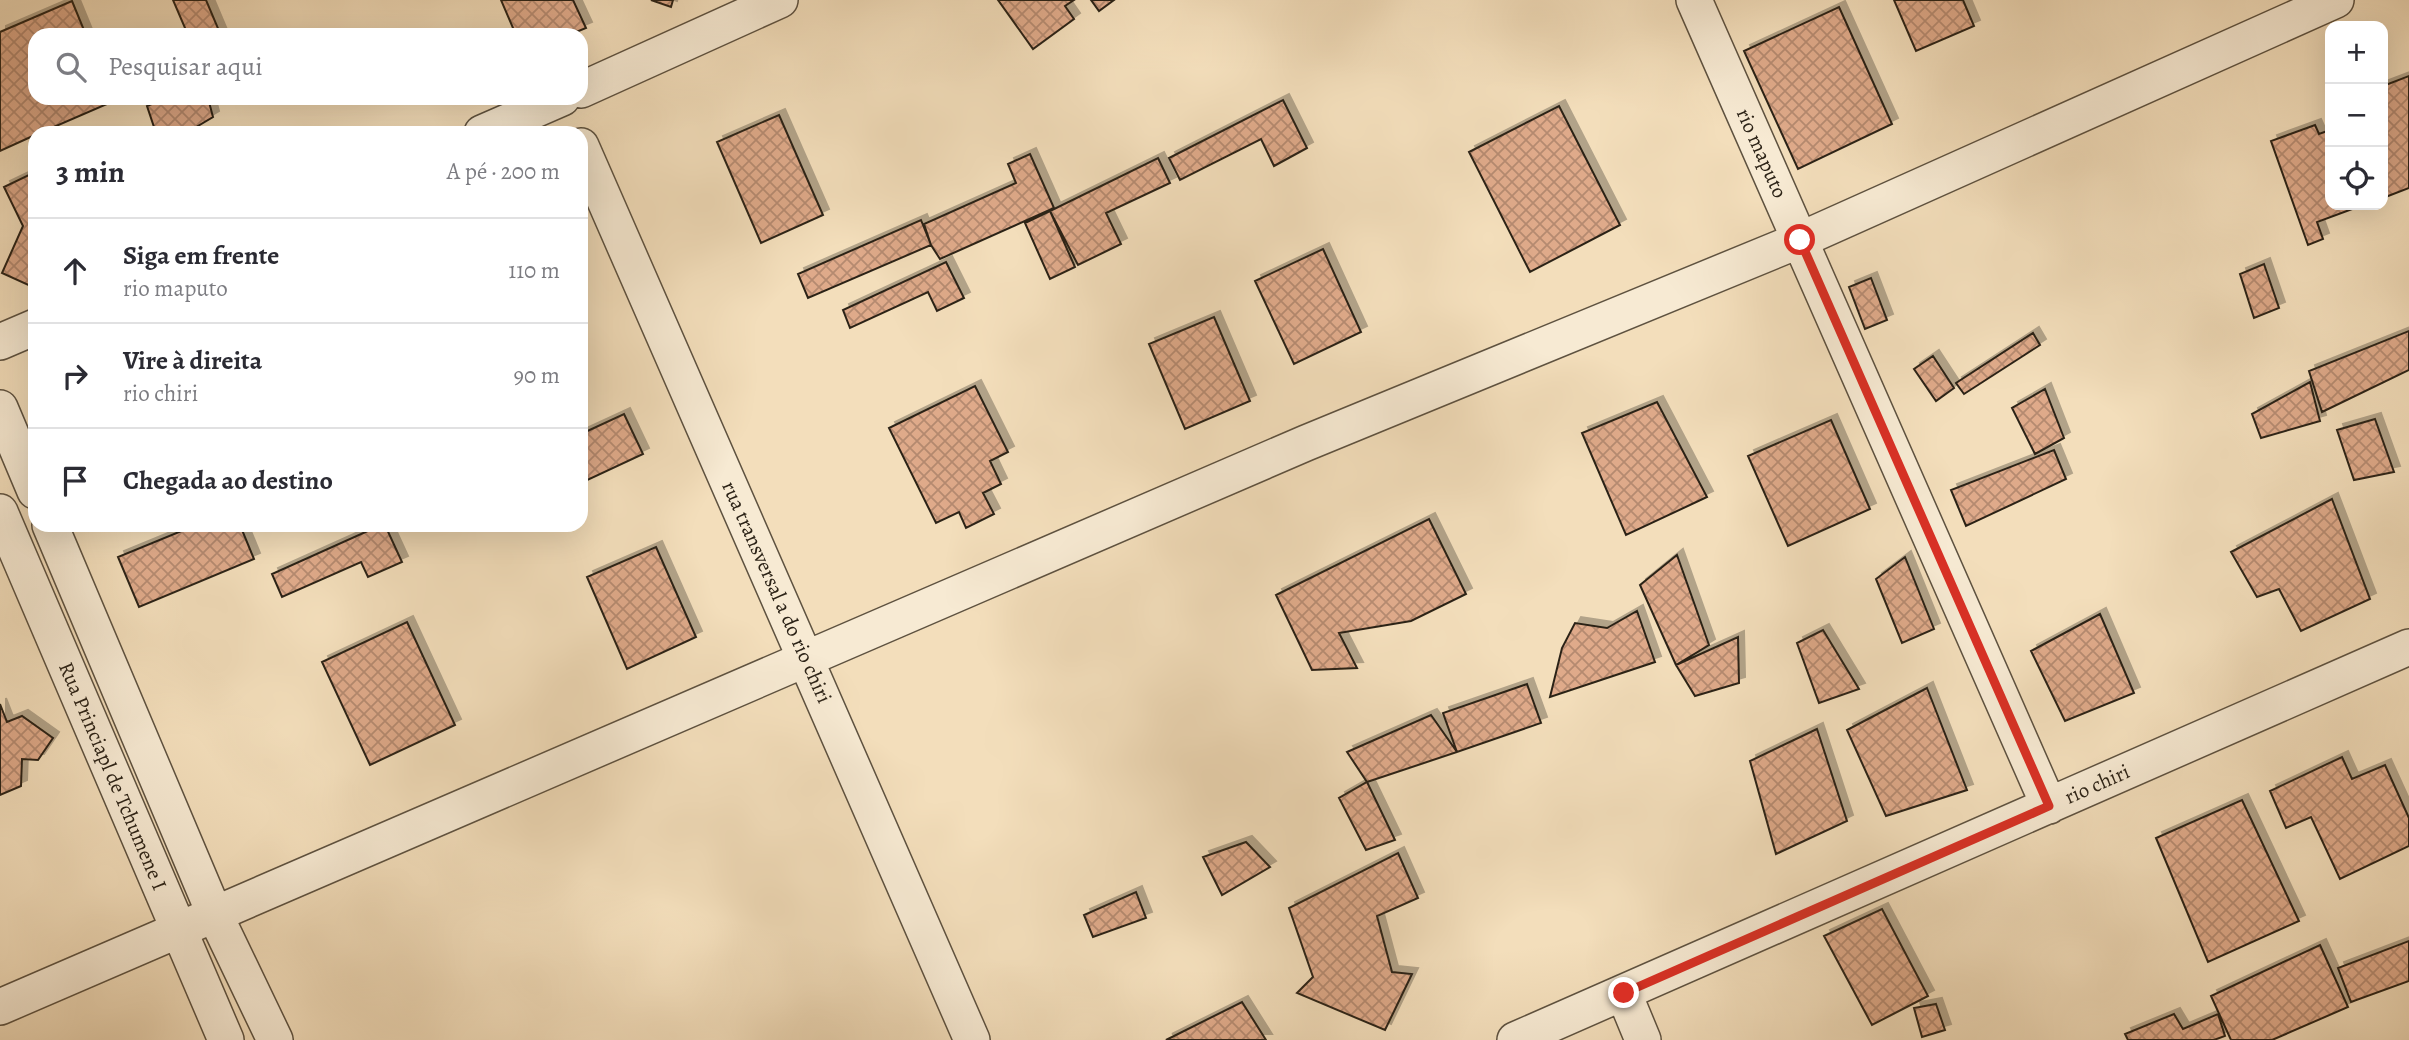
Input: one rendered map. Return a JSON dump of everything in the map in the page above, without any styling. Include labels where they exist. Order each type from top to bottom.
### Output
[{"type":"street","points":[[588,87],[780,0]]},
{"type":"street","name":"rio maputo","points":[[1694,0],[2049,806]]},
{"type":"street","points":[[0,1007],[1306,443],[1800,240],[2336,0]]},
{"type":"street","points":[[498,126],[545,105]]},
{"type":"street","points":[[564,105],[572,126]]},
{"type":"street","name":"rua transversal a do rio chiri","points":[[588,162],[972,1040]]},
{"type":"street","points":[[0,342],[28,330]]},
{"type":"street","points":[[0,408],[28,474]]},
{"type":"street","name":"Rua Princiapl de Tchumene I","points":[[0,512],[226,1040]]},
{"type":"street","name":"Rua Princiapl de Tchumene I","points":[[53,532],[215,915],[275,1040]]},
{"type":"street","name":"rio chiri","points":[[1515,1040],[2409,647]]},
{"type":"street","points":[[1624,993],[1643,1040]]},
{"type":"building","points":[[173,0],[206,0],[218,28],[185,28]]},
{"type":"building","points":[[501,0],[573,0],[586,28],[513,28]]},
{"type":"building","points":[[651,0],[673,0],[671,7]]},
{"type":"building","points":[[998,0],[1074,0],[1065,6],[1074,19],[1033,49]]},
{"type":"building","points":[[1091,0],[1114,0],[1099,11]]},
{"type":"building","points":[[1894,0],[1963,0],[1974,26],[1916,51]]},
{"type":"building","points":[[72,1],[83,28],[28,28],[28,105],[105,105],[56,126],[28,126],[28,138],[0,151],[0,32]]},
{"type":"building","points":[[1839,7],[1892,124],[1798,169],[1744,51]]},
{"type":"building","points":[[2409,76],[2409,188],[2388,196],[2388,147],[2388,84]]},
{"type":"building","points":[[1283,100],[1307,148],[1274,166],[1261,139],[1180,180],[1169,158]]},
{"type":"building","points":[[210,105],[213,117],[198,126],[154,126],[147,106]]},
{"type":"building","points":[[1559,106],[1620,225],[1530,272],[1469,152]]},
{"type":"building","points":[[779,115],[823,215],[761,243],[717,142]]},
{"type":"building","points":[[2315,125],[2319,134],[2325,132],[2325,210],[2349,210],[2317,222],[2323,239],[2308,245],[2271,141]]},
{"type":"building","points":[[1030,154],[1054,208],[940,259],[931,245],[924,224],[1016,183],[1008,164]]},
{"type":"building","points":[[1158,158],[1170,183],[1106,213],[1121,244],[1078,265],[1050,211]]},
{"type":"building","points":[[28,175],[28,285],[2,273],[23,226],[4,187]]},
{"type":"building","points":[[1050,211],[1075,267],[1050,279],[1025,223]]},
{"type":"building","points":[[921,220],[931,245],[808,298],[798,274]]},
{"type":"building","points":[[1323,249],[1361,332],[1294,364],[1255,281]]},
{"type":"building","points":[[946,262],[964,298],[937,311],[928,292],[850,328],[843,310]]},
{"type":"building","points":[[2264,264],[2279,308],[2254,318],[2240,274]]},
{"type":"building","points":[[1871,278],[1887,320],[1865,329],[1849,287]]},
{"type":"building","points":[[1214,317],[1250,401],[1185,429],[1149,344]]},
{"type":"building","points":[[2409,331],[2409,370],[2322,412],[2309,371]]},
{"type":"building","points":[[2033,333],[2040,345],[1964,394],[1956,383]]},
{"type":"building","points":[[1933,356],[1954,388],[1936,401],[1914,369]]},
{"type":"building","points":[[2310,382],[2320,421],[2261,438],[2252,414]]},
{"type":"building","points":[[975,386],[1008,452],[990,461],[1001,484],[983,493],[994,514],[966,528],[959,512],[936,523],[889,428]]},
{"type":"building","points":[[2045,389],[2064,438],[2035,454],[2012,408]]},
{"type":"building","points":[[1657,402],[1707,497],[1626,535],[1582,433]]},
{"type":"building","points":[[624,414],[643,454],[588,480],[588,431]]},
{"type":"building","points":[[2375,419],[2394,472],[2354,480],[2337,430]]},
{"type":"building","points":[[1831,420],[1870,509],[1788,546],[1748,456]]},
{"type":"building","points":[[2054,450],[2066,479],[1966,526],[1951,490]]},
{"type":"building","points":[[2332,499],[2370,599],[2301,631],[2279,589],[2257,597],[2231,552]]},
{"type":"building","points":[[1429,519],[1466,594],[1411,621],[1339,633],[1357,668],[1312,670],[1276,595]]},
{"type":"building","points":[[179,532],[243,532],[254,559],[139,607],[118,557]]},
{"type":"building","points":[[365,532],[388,532],[402,562],[368,577],[361,562],[282,597],[272,574]]},
{"type":"building","points":[[656,547],[696,637],[627,669],[587,577]]},
{"type":"building","points":[[1677,555],[1709,645],[1676,665],[1640,585]]},
{"type":"building","points":[[1905,557],[1934,629],[1902,643],[1876,579]]},
{"type":"building","points":[[1637,611],[1655,662],[1550,697],[1562,648],[1575,623],[1607,628]]},
{"type":"building","points":[[2100,614],[2134,693],[2065,721],[2031,651]]},
{"type":"building","points":[[407,622],[455,725],[370,765],[322,662]]},
{"type":"building","points":[[1823,630],[1859,689],[1819,703],[1797,643]]},
{"type":"building","points":[[1738,637],[1739,683],[1695,696],[1676,665]]},
{"type":"building","points":[[1527,684],[1541,723],[1457,752],[1443,713]]},
{"type":"building","points":[[1927,688],[1967,790],[1886,816],[1847,730]]},
{"type":"building","points":[[0,704],[7,722],[22,716],[53,738],[38,760],[22,759],[21,786],[0,795]]},
{"type":"building","points":[[1431,715],[1457,752],[1367,782],[1347,752]]},
{"type":"building","points":[[1817,729],[1847,821],[1776,854],[1750,761]]},
{"type":"building","points":[[2342,757],[2352,779],[2385,765],[2409,818],[2409,846],[2340,879],[2311,817],[2286,828],[2270,791]]},
{"type":"building","points":[[1367,782],[1395,840],[1366,850],[1339,798]]},
{"type":"building","points":[[2242,800],[2299,921],[2208,962],[2156,838]]},
{"type":"building","points":[[1246,842],[1270,867],[1222,895],[1203,857]]},
{"type":"building","points":[[1398,853],[1418,898],[1377,916],[1392,972],[1412,974],[1385,1030],[1297,993],[1313,977],[1289,908]]},
{"type":"building","points":[[1136,892],[1146,918],[1093,937],[1084,915]]},
{"type":"building","points":[[1882,909],[1928,996],[1872,1025],[1824,936]]},
{"type":"building","points":[[2409,941],[2409,981],[2351,1002],[2338,968]]},
{"type":"building","points":[[2320,945],[2348,1007],[2272,1040],[2231,1040],[2211,996]]},
{"type":"building","points":[[1242,1002],[1266,1040],[1166,1040]]},
{"type":"building","points":[[1936,1004],[1945,1030],[1922,1037],[1914,1008]]},
{"type":"building","points":[[2174,1014],[2183,1029],[2218,1014],[2225,1036],[2214,1040],[2128,1040],[2125,1034]]},
{"type":"route","points":[[1624,993],[2049,806],[1800,240]]}]
